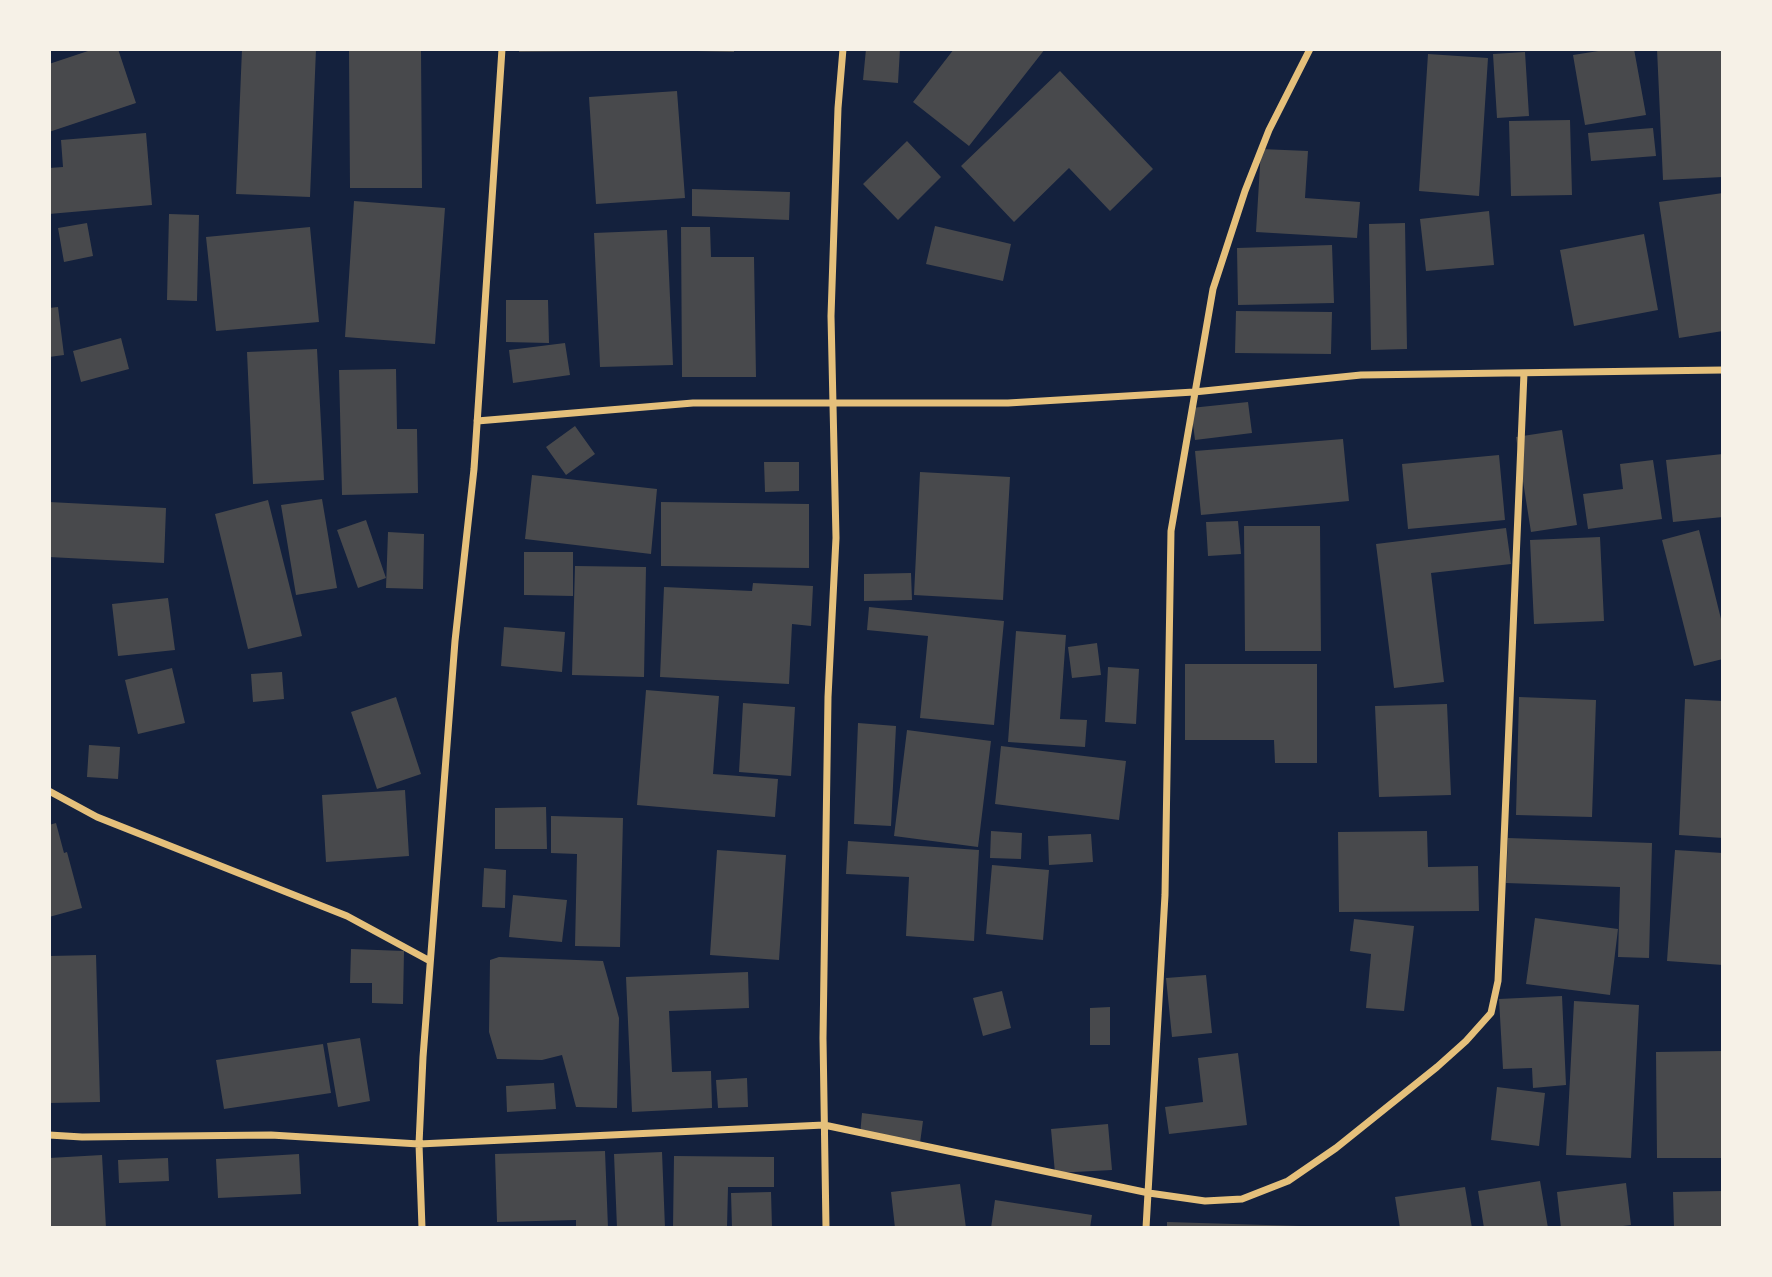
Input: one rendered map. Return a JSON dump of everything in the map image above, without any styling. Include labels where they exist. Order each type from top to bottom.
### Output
[{"type":"street","points":[[422,1228],[419,1144],[430,961],[455,642],[477,421],[502,49]]},
{"type":"street","points":[[826,1228],[827,1153],[823,1038],[828,697],[836,538],[831,316],[838,108],[844,49]]},
{"type":"street","points":[[1146,1228],[1165,895],[1171,531],[1213,289],[1245,191],[1269,130],[1310,49]]},
{"type":"street","points":[[477,421],[693,403],[1008,402],[1194,392],[1361,375],[1723,369]]},
{"type":"street","points":[[49,1135],[271,1135],[419,1144],[824,1125],[1149,1194],[1205,1201],[1242,1199],[1289,1181],[1336,1148],[1437,1067],[1466,1041],[1491,1013],[1499,981],[1524,373]]},
{"type":"street","points":[[49,791],[97,817],[347,916],[430,961]]},
{"type":"building","points":[[94,49],[118,49],[136,103],[49,132],[49,64]]},
{"type":"building","points":[[242,49],[316,49],[310,197],[236,194]]},
{"type":"building","points":[[519,49],[606,49],[606,51],[519,52]]},
{"type":"building","points":[[734,49],[734,52],[697,51]]},
{"type":"building","points":[[866,49],[900,49],[898,83],[863,80]]},
{"type":"building","points":[[954,49],[1045,49],[969,146],[913,102]]},
{"type":"building","points":[[1611,49],[1634,49],[1646,115],[1585,125],[1573,55]]},
{"type":"building","points":[[1657,49],[1723,49],[1723,177],[1663,180]]},
{"type":"building","points":[[349,50],[421,50],[422,188],[350,188]]},
{"type":"building","points":[[1525,52],[1529,116],[1497,118],[1493,54]]},
{"type":"building","points":[[1428,54],[1488,58],[1479,196],[1419,191]]},
{"type":"building","points":[[1060,71],[1153,169],[1110,211],[1069,168],[1014,222],[961,166]]},
{"type":"building","points":[[677,91],[685,198],[596,204],[589,97]]},
{"type":"building","points":[[1570,120],[1572,195],[1511,196],[1509,121]]},
{"type":"building","points":[[1653,128],[1656,156],[1591,161],[1588,133]]},
{"type":"building","points":[[146,133],[152,205],[49,214],[49,168],[63,167],[61,140]]},
{"type":"building","points":[[907,141],[941,177],[898,220],[863,184]]},
{"type":"building","points":[[1261,149],[1308,151],[1305,198],[1360,202],[1357,238],[1256,232]]},
{"type":"building","points":[[692,189],[790,192],[789,220],[692,216]]},
{"type":"building","points":[[1723,193],[1723,331],[1679,338],[1659,202]]},
{"type":"building","points":[[354,201],[445,208],[435,344],[345,337]]},
{"type":"building","points":[[1489,211],[1494,265],[1426,271],[1420,219]]},
{"type":"building","points":[[169,214],[199,215],[197,301],[167,300]]},
{"type":"building","points":[[87,223],[93,256],[64,262],[58,228]]},
{"type":"building","points":[[1405,223],[1407,349],[1371,350],[1369,224]]},
{"type":"building","points":[[935,226],[1011,244],[1003,281],[926,264]]},
{"type":"building","points":[[310,227],[319,322],[216,331],[206,237]]},
{"type":"building","points":[[681,227],[710,227],[711,257],[754,257],[756,377],[682,377]]},
{"type":"building","points":[[667,230],[673,365],[600,367],[594,233]]},
{"type":"building","points":[[1644,234],[1658,310],[1574,326],[1560,250]]},
{"type":"building","points":[[1332,245],[1334,303],[1238,305],[1237,248]]},
{"type":"building","points":[[506,300],[548,300],[549,343],[506,342]]},
{"type":"building","points":[[58,307],[64,355],[49,357],[49,308]]},
{"type":"building","points":[[1236,311],[1332,312],[1331,354],[1235,353]]},
{"type":"building","points":[[121,338],[129,369],[81,382],[73,351]]},
{"type":"building","points":[[565,343],[570,375],[513,383],[509,350]]},
{"type":"building","points":[[317,349],[324,480],[253,484],[247,352]]},
{"type":"building","points":[[396,369],[397,429],[417,429],[418,493],[342,495],[339,370]]},
{"type":"building","points":[[1248,402],[1252,433],[1195,440],[1191,408]]},
{"type":"building","points":[[575,426],[595,454],[566,475],[546,447]]},
{"type":"building","points":[[1562,430],[1577,525],[1531,532],[1516,437]]},
{"type":"building","points":[[1343,439],[1349,501],[1201,515],[1195,451]]},
{"type":"building","points":[[1723,454],[1723,517],[1673,522],[1666,460]]},
{"type":"building","points":[[1499,455],[1505,520],[1408,529],[1402,464]]},
{"type":"building","points":[[1653,460],[1662,519],[1588,529],[1583,494],[1623,489],[1620,464]]},
{"type":"building","points":[[764,462],[799,462],[799,491],[765,492]]},
{"type":"building","points":[[920,472],[1010,477],[1003,600],[914,595]]},
{"type":"building","points":[[532,475],[657,489],[651,554],[525,539]]},
{"type":"building","points":[[322,499],[337,588],[296,595],[281,505]]},
{"type":"building","points":[[268,500],[302,636],[248,649],[215,514]]},
{"type":"building","points":[[49,502],[166,508],[164,563],[49,557]]},
{"type":"building","points":[[661,502],[809,504],[809,568],[661,566]]},
{"type":"building","points":[[366,520],[386,578],[358,588],[337,530]]},
{"type":"building","points":[[1238,521],[1241,554],[1208,556],[1206,522]]},
{"type":"building","points":[[1244,526],[1320,526],[1321,651],[1245,651]]},
{"type":"building","points":[[1506,528],[1511,564],[1431,573],[1444,682],[1394,688],[1376,544]]},
{"type":"building","points":[[1699,530],[1723,627],[1723,659],[1694,666],[1662,540]]},
{"type":"building","points":[[388,532],[424,534],[423,589],[386,588]]},
{"type":"building","points":[[1600,537],[1604,621],[1534,624],[1530,540]]},
{"type":"building","points":[[524,552],[573,552],[573,596],[524,595]]},
{"type":"building","points":[[575,566],[646,567],[644,677],[572,675]]},
{"type":"building","points":[[911,573],[912,600],[864,601],[864,574]]},
{"type":"building","points":[[753,583],[813,586],[811,626],[792,624],[789,684],[660,677],[664,587],[752,591]]},
{"type":"building","points":[[168,598],[175,650],[118,656],[112,604]]},
{"type":"building","points":[[869,607],[1004,621],[994,725],[920,718],[928,636],[867,630]]},
{"type":"building","points":[[504,627],[565,632],[562,672],[501,666]]},
{"type":"building","points":[[1016,631],[1066,635],[1060,719],[1087,720],[1085,747],[1008,742]]},
{"type":"building","points":[[1097,643],[1101,675],[1072,678],[1068,647]]},
{"type":"building","points":[[1185,664],[1317,664],[1317,763],[1275,763],[1274,740],[1185,740]]},
{"type":"building","points":[[1108,667],[1139,669],[1136,724],[1105,722]]},
{"type":"building","points":[[172,668],[185,723],[138,734],[125,680]]},
{"type":"building","points":[[282,672],[284,699],[253,702],[251,674]]},
{"type":"building","points":[[646,690],[719,696],[713,774],[778,779],[775,817],[637,805]]},
{"type":"building","points":[[396,697],[421,774],[377,789],[351,712]]},
{"type":"building","points":[[1519,697],[1596,700],[1592,817],[1516,815]]},
{"type":"building","points":[[1685,699],[1723,701],[1723,838],[1679,835]]},
{"type":"building","points":[[743,703],[795,707],[791,776],[739,772]]},
{"type":"building","points":[[1447,704],[1451,795],[1379,797],[1375,706]]},
{"type":"building","points":[[858,723],[896,726],[891,826],[854,824]]},
{"type":"building","points":[[907,730],[991,741],[978,847],[894,836]]},
{"type":"building","points":[[89,745],[120,747],[118,779],[87,777]]},
{"type":"building","points":[[1001,746],[1126,761],[1119,820],[995,804]]},
{"type":"building","points":[[405,790],[409,856],[326,862],[322,795]]},
{"type":"building","points":[[546,807],[547,849],[495,849],[495,808]]},
{"type":"building","points":[[551,816],[623,818],[620,947],[575,946],[577,854],[551,853]]},
{"type":"building","points":[[56,823],[82,908],[49,917],[49,825]]},
{"type":"building","points":[[991,831],[1022,833],[1021,859],[990,858]]},
{"type":"building","points":[[1427,831],[1428,867],[1478,866],[1479,911],[1339,912],[1338,832]]},
{"type":"building","points":[[1091,834],[1093,862],[1049,865],[1048,836]]},
{"type":"building","points":[[1508,838],[1652,843],[1649,958],[1618,957],[1620,887],[1506,883]]},
{"type":"building","points":[[848,841],[979,850],[974,941],[906,936],[909,877],[846,874]]},
{"type":"building","points":[[717,850],[786,855],[779,960],[710,955]]},
{"type":"building","points":[[1675,850],[1723,853],[1723,965],[1667,961]]},
{"type":"building","points":[[992,865],[1049,870],[1043,940],[986,934]]},
{"type":"building","points":[[484,868],[506,870],[505,908],[482,907]]},
{"type":"building","points":[[513,895],[567,900],[562,942],[509,937]]},
{"type":"building","points":[[1535,918],[1618,929],[1610,995],[1526,984]]},
{"type":"building","points":[[1354,919],[1414,926],[1404,1011],[1366,1008],[1371,954],[1350,951]]},
{"type":"building","points":[[351,949],[404,951],[403,1004],[372,1003],[372,983],[350,983]]},
{"type":"building","points":[[96,955],[100,1102],[49,1103],[49,956]]},
{"type":"building","points":[[499,957],[603,961],[619,1018],[617,1108],[576,1107],[562,1055],[542,1060],[497,1059],[489,1032],[490,960]]},
{"type":"building","points":[[748,972],[749,1008],[669,1011],[672,1072],[711,1071],[712,1108],[632,1112],[626,977]]},
{"type":"building","points":[[1206,975],[1212,1033],[1172,1037],[1166,978]]},
{"type":"building","points":[[1002,991],[1011,1028],[983,1036],[973,998]]},
{"type":"building","points":[[1562,996],[1566,1085],[1533,1088],[1532,1068],[1503,1069],[1499,999]]},
{"type":"building","points":[[1574,1001],[1639,1005],[1631,1158],[1566,1155]]},
{"type":"building","points":[[1110,1007],[1110,1045],[1090,1045],[1090,1008]]},
{"type":"building","points":[[360,1038],[370,1101],[338,1107],[327,1043]]},
{"type":"building","points":[[323,1044],[331,1093],[224,1109],[216,1060]]},
{"type":"building","points":[[1723,1051],[1723,1158],[1657,1158],[1656,1052]]},
{"type":"building","points":[[1238,1053],[1247,1125],[1169,1134],[1165,1107],[1203,1102],[1198,1058]]},
{"type":"building","points":[[747,1078],[748,1107],[718,1108],[716,1080]]},
{"type":"building","points":[[554,1083],[556,1109],[507,1112],[506,1086]]},
{"type":"building","points":[[1497,1087],[1545,1093],[1539,1146],[1491,1140]]},
{"type":"building","points":[[862,1113],[923,1121],[920,1143],[860,1135]]},
{"type":"building","points":[[1108,1124],[1112,1170],[1055,1173],[1051,1129]]},
{"type":"building","points":[[605,1151],[608,1228],[576,1228],[576,1220],[497,1222],[495,1154]]},
{"type":"building","points":[[662,1152],[665,1228],[617,1228],[614,1154]]},
{"type":"building","points":[[299,1154],[301,1194],[218,1198],[216,1159]]},
{"type":"building","points":[[102,1155],[106,1228],[49,1228],[49,1158]]},
{"type":"building","points":[[674,1156],[774,1157],[774,1187],[728,1187],[727,1228],[673,1228]]},
{"type":"building","points":[[168,1158],[169,1181],[119,1183],[118,1160]]},
{"type":"building","points":[[1540,1181],[1548,1228],[1484,1228],[1478,1191]]},
{"type":"building","points":[[1626,1183],[1631,1225],[1561,1228],[1557,1192]]},
{"type":"building","points":[[960,1184],[966,1228],[895,1228],[891,1192]]},
{"type":"building","points":[[1465,1187],[1472,1228],[1400,1228],[1395,1197]]},
{"type":"building","points":[[1723,1191],[1723,1228],[1674,1228],[1673,1192]]},
{"type":"building","points":[[771,1192],[772,1228],[732,1228],[731,1193]]},
{"type":"building","points":[[995,1200],[1092,1215],[1090,1228],[991,1228]]},
{"type":"building","points":[[1167,1222],[1300,1226],[1300,1228],[1167,1228]]}]
